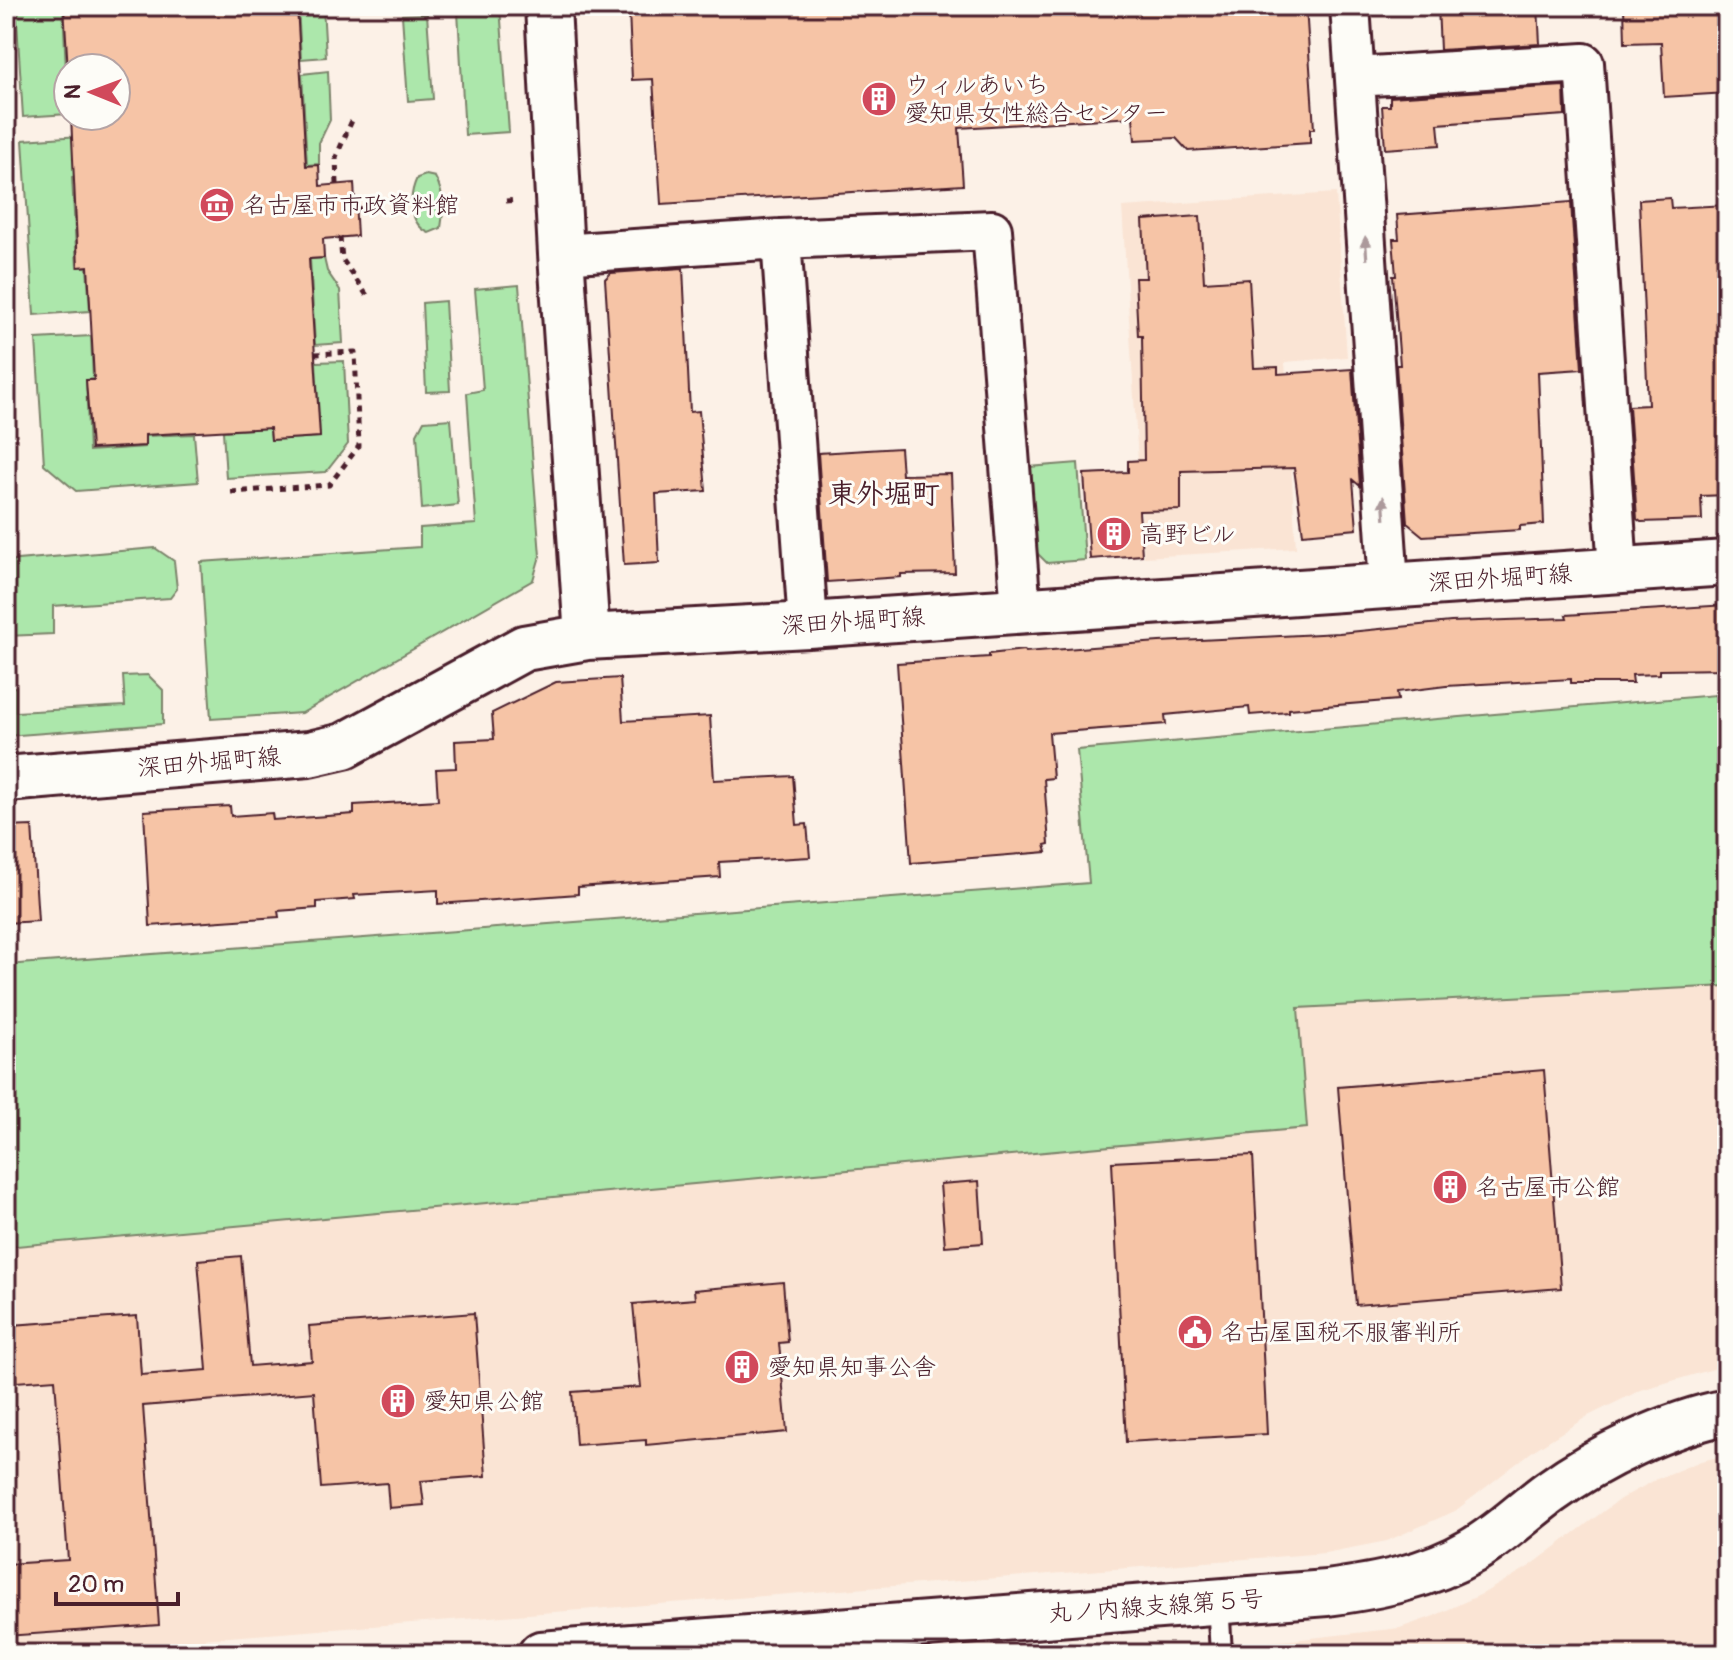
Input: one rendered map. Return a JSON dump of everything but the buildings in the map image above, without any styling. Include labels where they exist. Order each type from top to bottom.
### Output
[{"type":"street","points":[[548,6],[587,637]]},
{"type":"street","points":[[1350,6],[1389,585]]},
{"type":"street","points":[[1355,77],[1584,63],[1618,570]]},
{"type":"street","points":[[561,254],[781,239],[992,230],[1021,610]]},
{"type":"street","points":[[781,239],[808,625]]},
{"type":"street","name":"深田外堀町線","points":[[6,779],[309,754],[344,746],[524,648],[587,637],[1727,563]]},
{"type":"street","name":"丸ノ内線支線第５号","points":[[541,1654],[1327,1593],[1385,1585],[1430,1570],[1472,1551],[1552,1490],[1631,1444],[1701,1417],[1727,1412]]},
{"type":"lane","points":[[1218,1601],[1221,1654]]},
{"type":"path","points":[[337,184],[336,157],[354,116]]},
{"type":"path","points":[[355,209],[373,208]]},
{"type":"path","points":[[340,237],[342,259],[368,297]]},
{"type":"path","points":[[231,492],[329,485],[359,446],[355,352],[315,354]]},
{"type":"shaded area","points":[[1336,193],[1347,357],[1285,362],[1296,548],[1144,557],[1122,207]]},
{"type":"shaded area","points":[[1727,986],[1727,1365],[1641,1390],[1588,1416],[1534,1450],[1455,1511],[1387,1541],[1325,1553],[6,1654],[6,1247],[1306,1128],[1298,1008]]},
{"type":"shaded area","points":[[1727,1455],[1727,1654],[1104,1654],[1293,1640],[1400,1628],[1482,1594],[1530,1566],[1620,1499],[1657,1479],[1701,1461]]},
{"type":"green space","points":[[16,6],[63,6],[65,52],[52,52],[52,115],[23,117]]},
{"type":"green space","points":[[298,6],[323,6],[326,57],[301,59]]},
{"type":"green space","points":[[441,6],[500,6],[509,132],[465,135],[458,12],[441,13]]},
{"type":"green space","points":[[427,14],[433,99],[408,101],[402,15]]},
{"type":"green space","points":[[328,71],[330,120],[319,143],[319,164],[307,165],[302,74]]},
{"type":"green space","points":[[80,136],[83,175],[72,177],[77,267],[87,267],[90,311],[34,315],[23,140]]},
{"type":"green space","points":[[426,175],[435,177],[440,189],[443,215],[441,228],[429,233],[417,223],[412,209],[412,193],[417,178]]},
{"type":"green space","points":[[324,258],[327,271],[340,290],[343,343],[315,345],[310,259]]},
{"type":"green space","points":[[519,285],[540,556],[533,580],[302,713],[211,719],[201,562],[420,547],[420,528],[476,524],[467,393],[483,390],[475,289]]},
{"type":"green space","points":[[445,301],[450,391],[426,392],[422,303]]},
{"type":"green space","points":[[91,336],[93,379],[86,380],[89,451],[145,447],[145,436],[194,434],[198,482],[76,491],[44,464],[36,339]]},
{"type":"green space","points":[[344,361],[348,444],[326,472],[226,478],[223,431],[270,428],[271,440],[320,437],[316,362]]},
{"type":"green space","points":[[451,419],[458,505],[422,509],[417,434],[424,421]]},
{"type":"green space","points":[[1078,463],[1085,560],[1047,563],[1034,550],[1029,467]]},
{"type":"green space","points":[[155,548],[174,561],[177,589],[170,598],[53,606],[53,634],[6,636],[6,561]]},
{"type":"green space","points":[[148,675],[163,690],[163,724],[6,736],[6,688],[16,687],[16,712],[125,706],[123,676]]},
{"type":"green space","points":[[1727,694],[1727,986],[1298,1008],[1307,1128],[6,1247],[6,965],[1089,883],[1077,750]]},
{"type":"place","name":"ウィルあいち 愛知県女性総合センター","points":[[879,99]]},
{"type":"place","name":"名古屋市市政資料館","points":[[217,205]]},
{"type":"place","name":"高野ビル","points":[[1114,534]]},
{"type":"place","name":"名古屋市公館","points":[[1450,1187]]},
{"type":"place","name":"名古屋国税不服審判所","points":[[1195,1332]]},
{"type":"place","name":"愛知県知事公舎","points":[[742,1367]]},
{"type":"place","name":"愛知県公館","points":[[398,1401]]},
{"type":"district","name":"東外堀町","points":[[884,493]]}]
